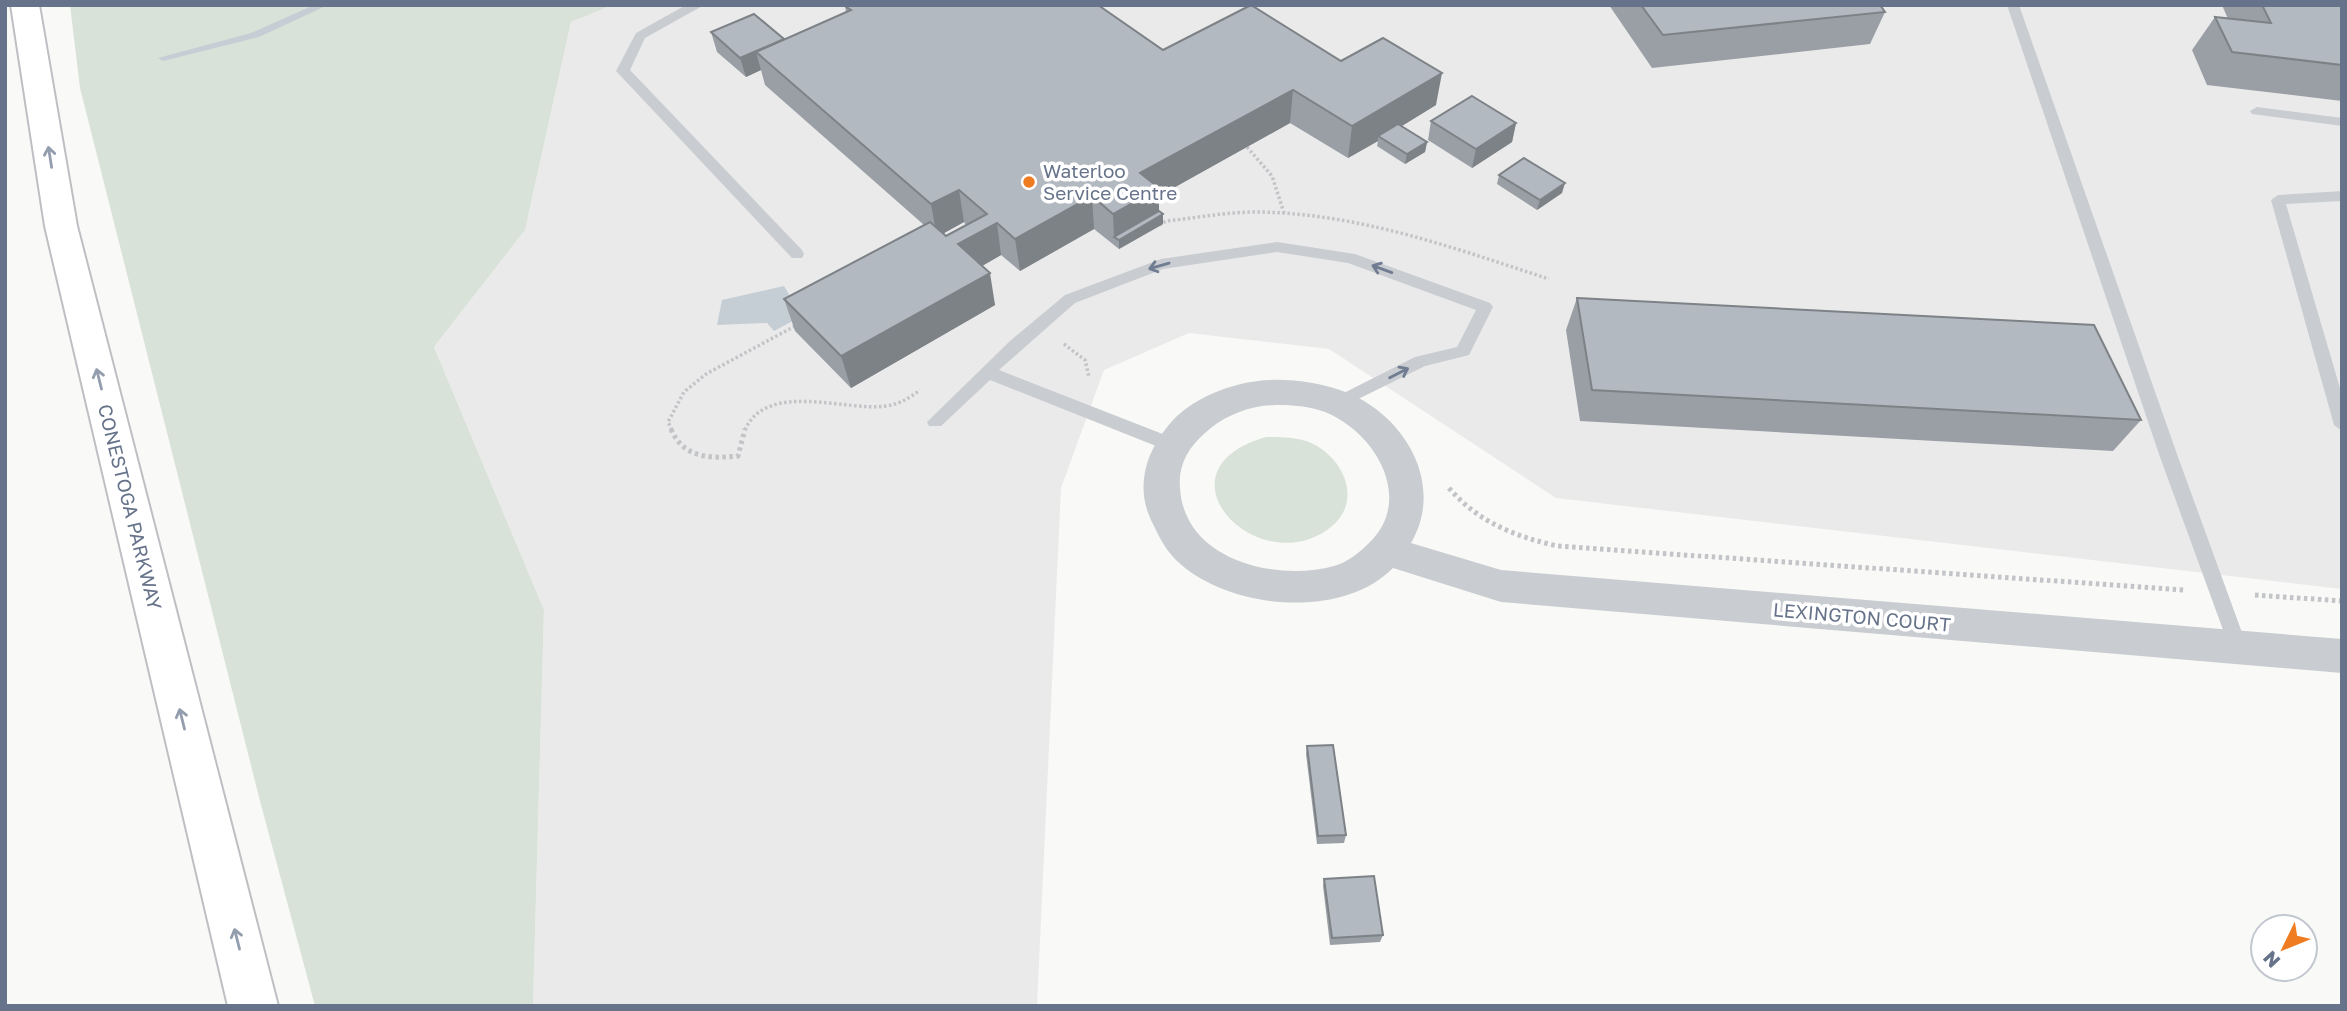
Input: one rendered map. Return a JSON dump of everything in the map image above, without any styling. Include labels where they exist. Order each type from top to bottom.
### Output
[{"type":"highway","name":"CONESTOGA PARKWAY","points":[[25,5],[61,226],[253,1006]]},
{"type":"street","points":[[1298,393],[1338,403],[1371,424],[1397,452],[1409,485],[1406,520],[1387,551],[1355,575],[1308,588],[1258,586],[1213,568],[1178,538],[1161,502],[1163,464],[1180,432],[1212,407],[1253,394],[1298,393]]},
{"type":"street","name":"LEXINGTON COURT","points":[[1387,551],[1501,586],[2342,656]]},
{"type":"lane","points":[[698,5],[677,13],[640,36],[623,71],[797,254]]},
{"type":"lane","points":[[2012,5],[2169,457],[2239,649]]},
{"type":"lane","points":[[2257,111],[2342,122]]},
{"type":"lane","points":[[2342,197],[2278,200],[2342,425]]},
{"type":"lane","points":[[935,422],[1070,299],[1161,264],[1277,247],[1350,258],[1485,307],[1464,351],[1421,361],[1338,403]]},
{"type":"lane","points":[[987,372],[1172,445]]},
{"type":"path","points":[[1247,146],[1267,164],[1284,213]]},
{"type":"path","points":[[803,322],[706,374],[684,392],[668,422],[675,442],[690,452],[711,459],[738,456],[748,422],[787,401],[876,405],[900,402],[930,384]]},
{"type":"path","points":[[1057,339],[1085,360],[1093,386]]},
{"type":"path","points":[[1445,481],[1456,497],[1485,522],[1517,537],[1557,546],[2342,601]]},
{"type":"shaded area","points":[[70,5],[613,5],[571,22],[525,230],[434,347],[544,610],[533,1006],[315,1006],[260,801],[80,88]]},
{"type":"shaded area","points":[[613,5],[2342,5],[2342,589],[1556,498],[1329,349],[1189,333],[1104,370],[1061,488],[1037,1006],[533,1006],[544,610],[434,347],[525,230],[571,22]]},
{"type":"shaded area","points":[[784,286],[802,316],[774,331],[767,323],[717,325],[722,300]]},
{"type":"shaded area","points":[[1266,437],[1293,438],[1309,442],[1322,449],[1341,470],[1346,482],[1345,507],[1339,519],[1327,530],[1299,542],[1271,541],[1246,531],[1226,515],[1216,494],[1217,472],[1233,453]]},
{"type":"building","name":"Waterloo Service Centre","points":[[846,5],[1098,5],[1163,50],[1251,5],[1341,61],[1383,38],[1442,73],[1352,126],[1293,90],[1140,173],[1159,188],[1113,214],[1092,196],[1015,239],[997,223],[958,244],[990,273],[841,356],[784,299],[930,222],[946,236],[987,214],[959,190],[931,204],[756,52],[851,10]]},
{"type":"building","points":[[1641,5],[1880,5],[1885,12],[1663,35]]},
{"type":"building","points":[[2262,5],[2342,5],[2342,65],[2232,52],[2215,17],[2271,23]]},
{"type":"building","points":[[754,14],[784,39],[740,58],[711,32]]},
{"type":"building","points":[[1472,96],[1516,123],[1476,149],[1431,121]]},
{"type":"building","points":[[1398,124],[1427,142],[1407,154],[1378,136]]},
{"type":"building","points":[[1524,158],[1565,183],[1540,200],[1499,175]]},
{"type":"building","points":[[1159,211],[1163,214],[1119,240],[1114,237]]},
{"type":"building","points":[[1577,298],[2094,325],[2141,420],[1592,390]]},
{"type":"building","points":[[1333,745],[1346,835],[1318,836],[1307,746]]},
{"type":"building","points":[[1374,876],[1383,935],[1332,938],[1324,879]]},
{"type":"waterway","points":[[163,58],[255,35],[323,5]]},
{"type":"place","name":"Waterloo Service Centre","points":[[1029,182]]}]
